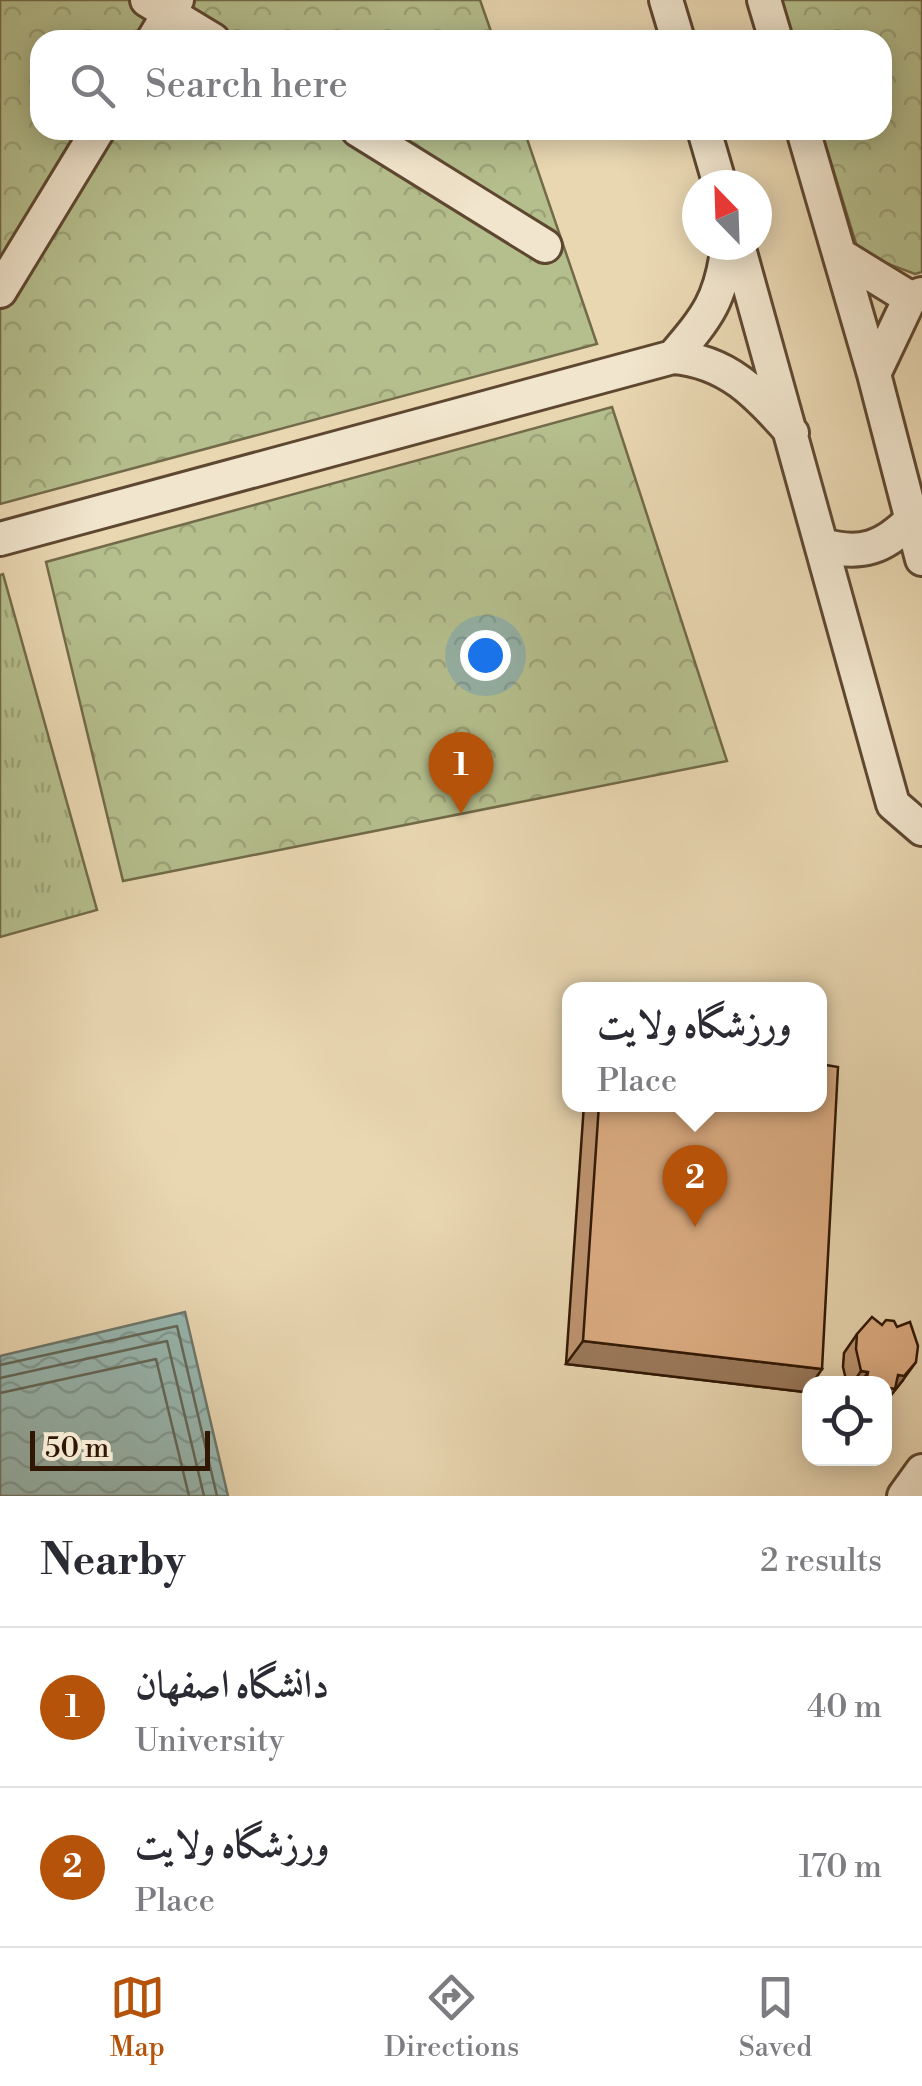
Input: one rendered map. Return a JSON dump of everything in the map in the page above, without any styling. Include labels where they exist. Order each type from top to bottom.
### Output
[{"type":"street","points":[[666,0],[675,30]]},
{"type":"street","points":[[764,0],[773,30]]},
{"type":"street","points":[[162,13],[195,30]]},
{"type":"street","points":[[0,291],[92,140]]},
{"type":"street","points":[[374,140],[545,246]]},
{"type":"street","points":[[707,140],[716,170]]},
{"type":"street","points":[[806,140],[874,374],[922,559]]},
{"type":"street","points":[[840,255],[916,296],[874,374]]},
{"type":"street","points":[[673,357],[709,314],[724,279],[726,260]]},
{"type":"street","points":[[742,260],[892,804],[922,830]]},
{"type":"street","points":[[0,539],[673,357],[696,359],[736,378],[756,392],[792,433]]},
{"type":"street","points":[[822,546],[849,553],[870,548],[894,538],[912,519]]},
{"type":"street","points":[[904,1496],[922,1471]]},
{"type":"green space","points":[[0,0],[480,0],[490,30],[30,30],[30,140],[527,140],[597,344],[0,504]]},
{"type":"green space","points":[[780,0],[922,0],[922,272],[915,274],[859,253],[824,140],[892,140],[892,30],[790,30]]},
{"type":"green space","points":[[612,407],[727,761],[123,881],[46,562]]},
{"type":"green space","points":[[3,574],[97,910],[0,937],[0,575]]},
{"type":"water","points":[[185,1312],[228,1496],[0,1496],[0,1356]]},
{"type":"building","points":[[827,1065],[838,1067],[822,1369],[583,1341],[598,1112],[827,1112]]},
{"type":"building","points":[[872,1317],[882,1325],[886,1320],[894,1321],[897,1327],[910,1322],[918,1346],[916,1362],[904,1376],[898,1375],[895,1389],[892,1376],[867,1376],[868,1372],[861,1371],[857,1334]]},
{"type":"place","name":"دانشگاه اصفهان","points":[[461,814]]},
{"type":"place","name":"ورزشگاه ولایت","points":[[695,1227]]}]
